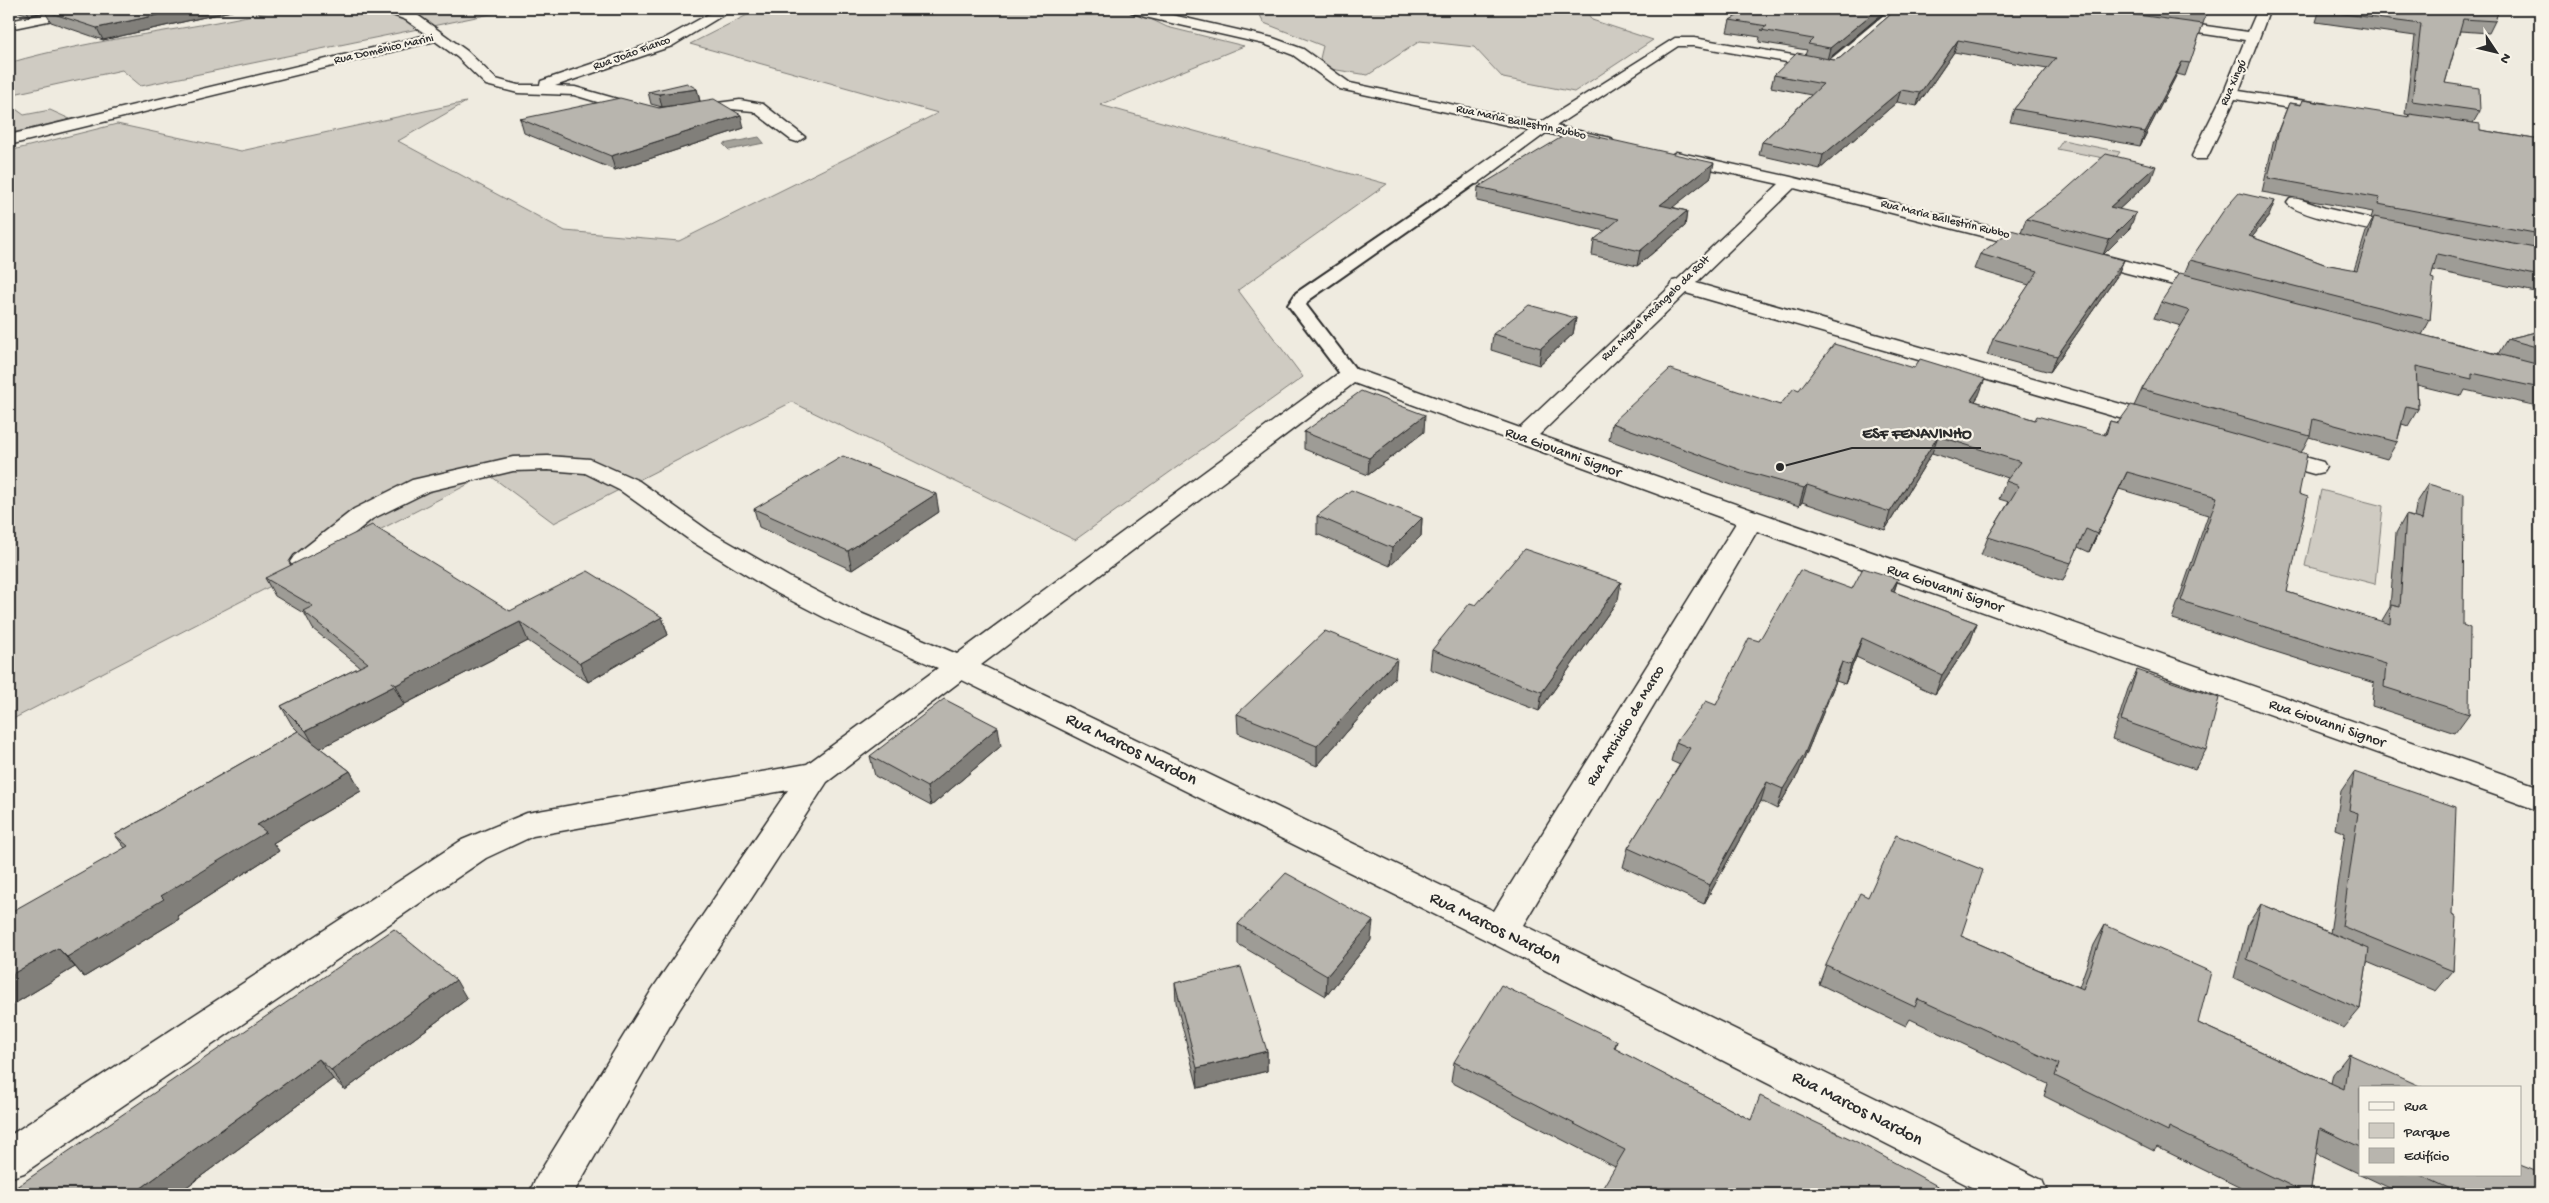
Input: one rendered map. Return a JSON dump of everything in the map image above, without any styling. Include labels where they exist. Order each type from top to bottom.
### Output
[{"type":"street","points":[[9,25],[88,9]]},
{"type":"street","points":[[389,9],[411,17],[438,36]]},
{"type":"street","name":"Rua João Fianco","points":[[533,88],[667,43],[727,9]]},
{"type":"street","name":"Rua Maria Ballestrin Rubbo","points":[[1135,9],[1149,14],[1268,41],[1298,52],[1345,86],[1620,144]]},
{"type":"street","points":[[1471,180],[1544,128],[1675,42],[1694,42],[1831,66],[1898,9]]},
{"type":"street","name":"Rua Xingú","points":[[2200,156],[2230,94],[2264,9]]},
{"type":"street","points":[[2149,22],[2254,37]]},
{"type":"street","name":"Rua Domênico Marini","points":[[9,140],[438,36],[462,54],[491,82],[505,87],[575,91],[663,114],[730,104],[750,105],[758,107],[797,137]]},
{"type":"street","points":[[2230,94],[2336,110]]},
{"type":"street","name":"Rua Maria Ballestrin Rubbo","points":[[1658,152],[1791,182],[2053,248]]},
{"type":"street","name":"Rua Miguel Arcângelo da Rolt","points":[[1523,438],[1680,285],[1791,182]]},
{"type":"street","points":[[2296,203],[2318,212],[2353,221],[2418,234]]},
{"type":"street","points":[[2072,253],[2225,293]]},
{"type":"street","points":[[1680,285],[2180,428]]},
{"type":"street","points":[[550,1194],[666,999],[816,774],[1351,376]]},
{"type":"street","name":"Rua Giovanni Signor","points":[[1351,376],[1751,520],[2540,799]]},
{"type":"street","points":[[2247,448],[2314,467]]},
{"type":"street","name":"Rua Marcos Nardon","points":[[303,562],[363,514],[421,485],[512,464],[548,463],[590,466],[630,486],[700,536],[780,583],[841,615],[960,667],[1501,931],[2027,1194]]},
{"type":"street","name":"Rua Archidio de Marco","points":[[1501,931],[1751,520]]},
{"type":"street","points":[[9,1159],[474,849],[527,825],[816,774]]},
{"type":"lane","points":[[1351,376],[1297,305],[1302,298],[1471,180]]},
{"type":"green space","points":[[278,9],[515,9],[141,86],[122,70],[9,95],[9,63],[109,40],[244,17]]},
{"type":"green space","points":[[759,9],[1130,9],[1167,27],[1244,46],[1100,105],[1387,184],[1238,290],[1303,377],[1075,540],[792,402],[554,523],[488,474],[9,721],[9,151],[117,124],[241,151],[466,102],[398,141],[565,231],[679,241],[938,113],[690,44]]},
{"type":"green space","points":[[1262,9],[1585,9],[1592,20],[1653,40],[1574,92],[1503,78],[1474,47],[1420,41],[1368,75],[1318,67],[1323,46],[1264,23],[1258,11]]},
{"type":"green space","points":[[9,104],[24,115],[50,110],[70,119],[9,134]]},
{"type":"green space","points":[[2063,140],[2120,152],[2114,160],[2057,149]]},
{"type":"green space","points":[[2321,490],[2383,506],[2375,584],[2305,566]]},
{"type":"shaded area","points":[[759,137],[764,143],[729,150],[723,144]]},
{"type":"building","points":[[56,9],[185,9],[97,28],[45,11]]},
{"type":"building","points":[[1749,9],[1878,9],[1830,48],[1808,44],[1813,39],[1761,30],[1767,26],[1730,20]]},
{"type":"building","points":[[1897,9],[2094,9],[2203,24],[2190,63],[2182,62],[2145,132],[2014,109],[2056,58],[1958,40],[1920,93],[1901,90],[1823,155],[1762,142],[1823,84],[1774,75],[1797,53],[1834,60],[1840,58]]},
{"type":"building","points":[[2179,9],[2208,9],[2207,13]]},
{"type":"building","points":[[2322,9],[2499,9],[2495,21],[2463,19],[2445,83],[2479,88],[2480,111],[2412,101],[2421,24],[2321,11]]},
{"type":"building","points":[[687,83],[697,89],[659,94],[648,92]]},
{"type":"building","points":[[620,98],[659,108],[714,99],[741,115],[611,156],[520,119]]},
{"type":"building","points":[[2303,100],[2410,117],[2410,114],[2480,124],[2480,130],[2540,140],[2540,234],[2378,204],[2380,198],[2268,178],[2279,129],[2289,103],[2301,105]]},
{"type":"building","points":[[1572,131],[1714,163],[1660,205],[1687,211],[1640,251],[1594,240],[1619,219],[1478,187]]},
{"type":"building","points":[[2106,154],[2156,166],[2110,207],[2136,213],[2109,240],[2026,219],[2061,194]]},
{"type":"building","points":[[2239,193],[2275,201],[2249,236],[2324,264],[2357,270],[2374,217],[2540,249],[2540,276],[2437,254],[2431,278],[2434,279],[2430,320],[2190,260],[2224,210]]},
{"type":"building","points":[[2011,230],[2124,260],[2057,356],[1993,339],[2038,271],[1980,254]]},
{"type":"building","points":[[2180,273],[2540,365],[2540,388],[2472,373],[2472,379],[2416,366],[2418,409],[2406,406],[2397,442],[2313,419],[2310,436],[2142,389],[2190,311],[2161,302]]},
{"type":"building","points":[[1529,305],[1576,318],[1541,348],[1493,334]]},
{"type":"building","points":[[2540,331],[2540,348],[2507,339]]},
{"type":"building","points":[[1834,344],[1914,368],[1920,359],[1985,379],[1971,400],[2035,420],[2037,416],[2106,435],[2110,421],[2118,423],[2131,405],[2307,454],[2299,494],[2308,497],[2287,592],[2390,624],[2391,605],[2400,607],[2406,515],[2422,520],[2428,484],[2464,494],[2463,625],[2470,628],[2469,714],[2384,687],[2386,664],[2181,601],[2217,497],[2127,472],[2097,534],[2086,529],[2071,563],[1988,537],[2019,486],[2006,481],[2021,462],[1938,436],[1890,512],[1807,485],[1804,488],[1744,471],[1612,423],[1670,369],[1780,405],[1794,388],[1799,390]]},
{"type":"building","points":[[1361,391],[1425,415],[1369,458],[1304,432]]},
{"type":"building","points":[[843,456],[936,494],[848,551],[754,509]]},
{"type":"building","points":[[1351,490],[1422,518],[1392,548],[1317,516]]},
{"type":"building","points":[[372,525],[510,611],[588,571],[662,617],[580,663],[520,622],[396,685],[392,682],[394,686],[306,731],[281,706],[368,663],[303,611],[313,606],[265,578]]},
{"type":"building","points":[[1524,549],[1621,582],[1542,692],[1432,650],[1470,603],[1476,605]]},
{"type":"building","points":[[1863,568],[1898,579],[1891,591],[1977,623],[1942,675],[1862,638],[1851,665],[1842,662],[1804,755],[1783,789],[1767,782],[1710,885],[1628,848],[1690,748],[1676,742],[1706,701],[1716,705],[1749,638],[1759,641],[1800,570],[1852,589]]},
{"type":"building","points":[[1325,631],[1397,659],[1317,746],[1237,714]]},
{"type":"building","points":[[2137,670],[2219,698],[2206,750],[2121,720]]},
{"type":"building","points":[[944,699],[998,727],[927,787],[870,756]]},
{"type":"building","points":[[298,731],[350,771],[257,825],[266,832],[161,896],[164,899],[67,957],[58,948],[9,976],[9,913],[128,846],[115,835]]},
{"type":"building","points":[[2354,772],[2456,807],[2452,915],[2456,917],[2453,971],[2342,926],[2358,813],[2349,810]]},
{"type":"building","points":[[1896,835],[1983,870],[1961,936],[2083,989],[2105,925],[2211,972],[2198,1023],[2344,1089],[2349,1054],[2420,1086],[2359,1086],[2359,1147],[2320,1128],[2310,1194],[2308,1194],[2169,1127],[2168,1131],[2055,1076],[2059,1064],[1918,999],[1915,1007],[1826,965],[1860,893],[1868,897]]},
{"type":"building","points":[[1286,873],[1373,921],[1327,976],[1238,924]]},
{"type":"building","points":[[2261,904],[2369,949],[2360,1009],[2247,959]]},
{"type":"building","points":[[394,929],[456,980],[331,1070],[319,1059],[133,1194],[9,1194],[9,1192]]},
{"type":"building","points":[[1241,967],[1267,1051],[1197,1068],[1175,983]]},
{"type":"building","points":[[1501,985],[1617,1041],[1614,1048],[1751,1120],[1760,1096],[1855,1141],[1952,1194],[1599,1194],[1625,1150],[1454,1062]]},
{"type":"building","points":[[2522,1166],[2540,1173],[2540,1194],[2457,1194],[2457,1192],[2422,1176],[2522,1176]]},
{"type":"place","name":"ESF FENAVINHO","points":[[1780,467]]}]
